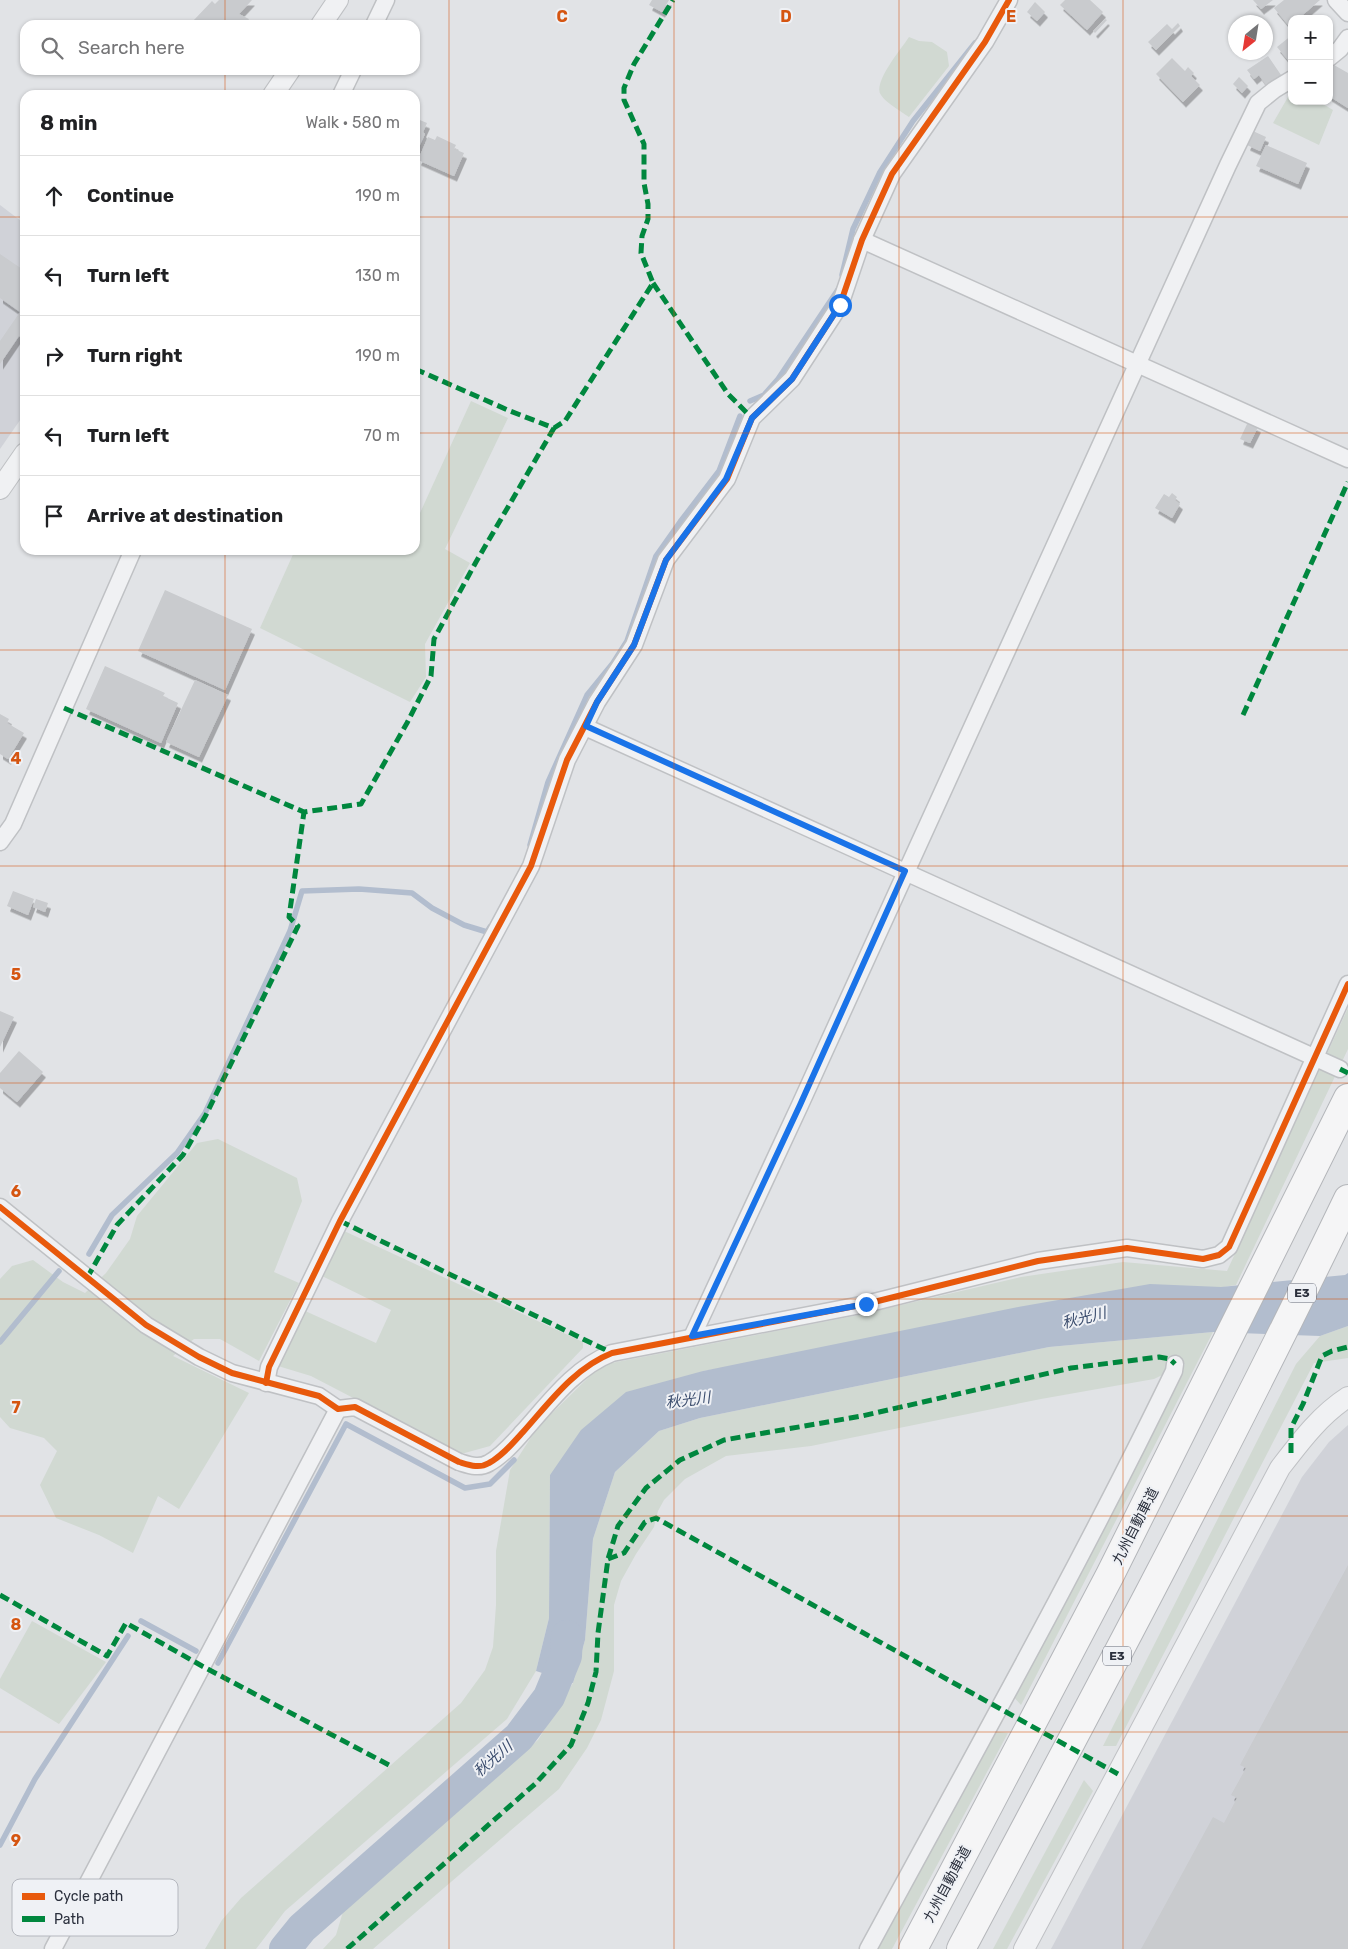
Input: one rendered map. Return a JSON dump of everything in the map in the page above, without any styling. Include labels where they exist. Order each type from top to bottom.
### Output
[{"type":"highway","name":"九州自動車道","points":[[913,1949],[1110,1575],[1348,1098]]},
{"type":"highway","name":"E3","points":[[961,1949],[1145,1604],[1269,1360],[1348,1199]]},
{"type":"street","points":[[324,20],[338,0]]},
{"type":"street","points":[[376,20],[386,0]]},
{"type":"street","points":[[266,1383],[269,1368],[340,1221],[531,866],[567,760],[597,702],[634,645],[666,560],[726,479],[752,418],[792,379],[840,305],[862,240],[892,174],[985,42],[1009,0]]},
{"type":"street","points":[[1336,0],[1348,13]]},
{"type":"street","points":[[1333,55],[1348,38]]},
{"type":"street","points":[[276,90],[287,75]]},
{"type":"street","points":[[343,90],[351,75]]},
{"type":"street","points":[[692,1336],[800,1105],[1136,363],[1258,102],[1288,82]]},
{"type":"street","points":[[862,240],[1348,459]]},
{"type":"street","points":[[0,489],[20,460]]},
{"type":"street","points":[[0,842],[13,824],[131,555]]},
{"type":"street","points":[[586,726],[1340,1069]]},
{"type":"street","points":[[0,1207],[146,1325],[199,1357],[224,1369],[266,1383],[319,1396],[338,1409],[355,1408],[459,1462],[476,1467],[488,1464],[510,1446],[572,1378],[600,1358],[612,1353],[692,1336],[866,1304],[1038,1260],[1127,1248],[1203,1259],[1219,1255],[1229,1248],[1348,984]]},
{"type":"street","points":[[868,1949],[1093,1532],[1174,1371],[1175,1364]]},
{"type":"street","points":[[1024,1949],[1280,1468],[1305,1435],[1337,1404],[1348,1397]]},
{"type":"street","points":[[90,1879],[338,1409]]},
{"type":"street","points":[[53,1949],[60,1936]]},
{"type":"shaded area","points":[[909,37],[919,41],[932,42],[947,52],[949,66],[909,117],[886,101],[879,90],[884,74]]},
{"type":"shaded area","points":[[1288,97],[1288,105],[1325,105],[1333,110],[1319,145],[1273,123]]},
{"type":"shaded area","points":[[0,205],[20,220],[20,420],[0,449]]},
{"type":"shaded area","points":[[471,401],[508,418],[445,549],[470,563],[425,644],[426,677],[410,702],[260,628],[293,555],[420,555],[420,513]]},
{"type":"shaded area","points":[[1348,1008],[1348,1049],[1236,1285],[703,1371],[550,1475],[549,1618],[536,1671],[507,1719],[285,1911],[256,1949],[205,1949],[222,1920],[241,1898],[461,1703],[485,1670],[493,1647],[496,1605],[496,1551],[510,1470],[537,1428],[601,1365],[854,1316],[1021,1277],[1123,1262],[1227,1271]]},
{"type":"shaded area","points":[[218,1139],[297,1178],[302,1201],[274,1272],[299,1283],[259,1361],[220,1339],[194,1339],[173,1356],[249,1393],[179,1509],[158,1496],[133,1553],[99,1535],[56,1518],[40,1485],[57,1451],[44,1438],[10,1428],[0,1417],[0,1279],[12,1266],[33,1260],[63,1282],[85,1293],[106,1273],[130,1239],[137,1216],[197,1143]]},
{"type":"shaded area","points":[[342,1230],[583,1342],[583,1348],[490,1446],[461,1454],[311,1376],[278,1366],[303,1310],[376,1343],[391,1310],[322,1276]]},
{"type":"shaded area","points":[[1348,1326],[1348,1358],[1314,1363],[1116,1746],[1103,1746],[1296,1364],[1320,1336]]},
{"type":"shaded area","points":[[1213,1332],[1021,1705],[1012,1695],[1185,1364],[1154,1379],[1041,1399],[811,1446],[726,1456],[685,1479],[664,1500],[658,1511],[654,1527],[621,1581],[614,1605],[614,1671],[601,1720],[587,1748],[559,1789],[373,1949],[323,1949],[336,1935],[345,1905],[538,1740],[573,1683],[585,1640],[593,1539],[615,1472],[659,1431],[700,1418],[1049,1347]]},
{"type":"shaded area","points":[[1348,1425],[1348,1949],[1051,1949],[1302,1477],[1329,1442]]},
{"type":"shaded area","points":[[32,1621],[106,1662],[59,1724],[0,1688],[0,1679]]},
{"type":"shaded area","points":[[992,1731],[1008,1733],[892,1949],[876,1949]]},
{"type":"shaded area","points":[[1084,1780],[1093,1791],[1007,1949],[993,1949]]},
{"type":"water","points":[[1348,1273],[1348,1326],[1320,1336],[1213,1332],[1049,1347],[700,1418],[659,1431],[615,1472],[593,1539],[585,1640],[573,1683],[536,1671],[549,1618],[550,1475],[581,1430],[626,1392],[703,1371],[1018,1307],[1150,1284],[1221,1287],[1345,1275]]},
{"type":"building","points":[[219,0],[252,0],[239,14],[248,20],[194,20],[212,1],[215,4]]},
{"type":"building","points":[[652,0],[669,0],[662,12],[649,5]]},
{"type":"building","points":[[1065,0],[1090,0],[1103,12],[1087,30],[1060,5]]},
{"type":"building","points":[[1253,0],[1273,0],[1261,9]]},
{"type":"building","points":[[1284,0],[1320,0],[1303,15],[1288,15],[1288,25],[1274,8]]},
{"type":"building","points":[[1035,2],[1045,12],[1037,21],[1027,12]]},
{"type":"building","points":[[1105,19],[1107,20],[1095,33],[1093,31]]},
{"type":"building","points":[[1178,23],[1180,26],[1156,50],[1148,42],[1167,24],[1172,29]]},
{"type":"building","points":[[1288,38],[1288,60],[1277,47]]},
{"type":"building","points":[[1172,58],[1185,71],[1188,67],[1194,73],[1191,76],[1200,85],[1183,102],[1156,74]]},
{"type":"building","points":[[1262,60],[1271,60],[1281,75],[1266,85],[1259,75],[1254,79],[1247,70]]},
{"type":"building","points":[[1334,65],[1348,73],[1348,108],[1333,99]]},
{"type":"building","points":[[1239,77],[1248,86],[1242,93],[1233,84]]},
{"type":"building","points":[[420,120],[427,123],[423,132],[425,134],[420,144]]},
{"type":"building","points":[[1253,131],[1266,137],[1260,151],[1247,145]]},
{"type":"building","points":[[437,136],[456,145],[454,149],[464,153],[454,176],[420,161],[420,155],[428,137],[435,140]]},
{"type":"building","points":[[1266,145],[1307,163],[1298,184],[1256,166]]},
{"type":"building","points":[[0,254],[20,268],[20,312],[0,298]]},
{"type":"building","points":[[20,312],[20,337],[0,364],[0,341]]},
{"type":"building","points":[[1248,422],[1258,427],[1250,443],[1240,439]]},
{"type":"building","points":[[1172,493],[1177,497],[1175,500],[1180,504],[1172,518],[1155,508],[1164,494],[1169,497]]},
{"type":"building","points":[[165,590],[252,629],[225,690],[138,651]]},
{"type":"building","points":[[105,666],[165,693],[163,696],[178,703],[161,743],[86,709]]},
{"type":"building","points":[[195,680],[228,695],[199,757],[166,742]]},
{"type":"building","points":[[0,714],[9,719],[7,723],[24,733],[8,759],[0,754]]},
{"type":"building","points":[[13,891],[34,899],[28,915],[7,906]]},
{"type":"building","points":[[36,899],[48,903],[45,912],[33,907]]},
{"type":"building","points":[[0,1011],[14,1017],[0,1047]]},
{"type":"building","points":[[19,1051],[43,1072],[17,1102],[0,1088],[0,1073]]},
{"type":"building","points":[[1348,1565],[1348,1949],[1141,1949],[1213,1817],[1224,1823],[1237,1798],[1231,1795],[1246,1768],[1240,1765]]},
{"type":"waterway","points":[[842,275],[853,229],[880,172],[913,121],[975,43]]},
{"type":"waterway","points":[[750,401],[764,395],[778,379],[839,288]]},
{"type":"waterway","points":[[530,845],[548,782],[587,695],[613,663],[627,641],[656,556],[719,471],[740,416]]},
{"type":"waterway","points":[[89,1254],[112,1215],[177,1153],[205,1113],[290,931],[302,891],[359,889],[412,893],[432,908],[464,925],[487,932],[490,927]]},
{"type":"waterway","points":[[0,1342],[59,1271]]},
{"type":"waterway","points":[[218,1663],[346,1424],[465,1488],[490,1484],[514,1460]]},
{"type":"waterway","points":[[141,1621],[196,1651]]},
{"type":"waterway","points":[[0,1845],[35,1779],[128,1636]]},
{"type":"waterway","name":"秋光川","points":[[285,1949],[302,1928],[519,1737],[549,1697],[566,1656],[567,1636]]},
{"type":"marked path","points":[[420,371],[510,411],[554,428],[565,421],[653,283],[641,253],[642,236],[648,219],[648,204],[644,183],[644,144],[624,100],[624,88],[634,64],[673,0]]},
{"type":"marked path","points":[[653,283],[728,394],[752,418]]},
{"type":"marked path","points":[[64,708],[304,812],[361,804],[431,676],[434,639],[476,562],[554,428]]},
{"type":"marked path","points":[[1243,715],[1348,482]]},
{"type":"marked path","points":[[87,1278],[117,1225],[183,1155],[206,1115],[298,926],[289,917],[304,812]]},
{"type":"marked path","points":[[1340,1069],[1348,1073]]},
{"type":"marked path","points":[[340,1221],[612,1353]]},
{"type":"marked path","points":[[1291,1453],[1291,1428],[1303,1404],[1322,1356],[1348,1347]]},
{"type":"marked path","points":[[347,1949],[535,1784],[571,1745],[588,1703],[596,1672],[598,1633],[608,1559],[618,1526],[646,1488],[680,1460],[724,1440],[862,1416],[1071,1368],[1159,1357],[1170,1359],[1175,1364]]},
{"type":"marked path","points":[[608,1559],[624,1553],[645,1522],[656,1518],[1118,1774]]},
{"type":"marked path","points":[[0,1595],[107,1656],[126,1623],[202,1666],[389,1765]]},
{"type":"cycle path","points":[[266,1383],[269,1367],[340,1221],[531,866],[567,760],[597,702],[634,645],[666,560],[727,479],[752,418],[792,379],[840,305],[862,240],[892,174],[985,42],[1009,0]]},
{"type":"cycle path","points":[[0,1207],[146,1325],[199,1357],[232,1373],[319,1396],[338,1409],[355,1407],[459,1462],[482,1466],[494,1460],[507,1449],[574,1377],[598,1360],[612,1353],[866,1304],[1038,1261],[1127,1248],[1203,1259],[1219,1255],[1229,1247],[1348,984]]},
{"type":"route","points":[[840,305],[792,379],[752,418],[726,479],[666,560],[634,645],[597,702],[586,726],[905,871],[800,1105],[692,1336],[866,1304]]}]
